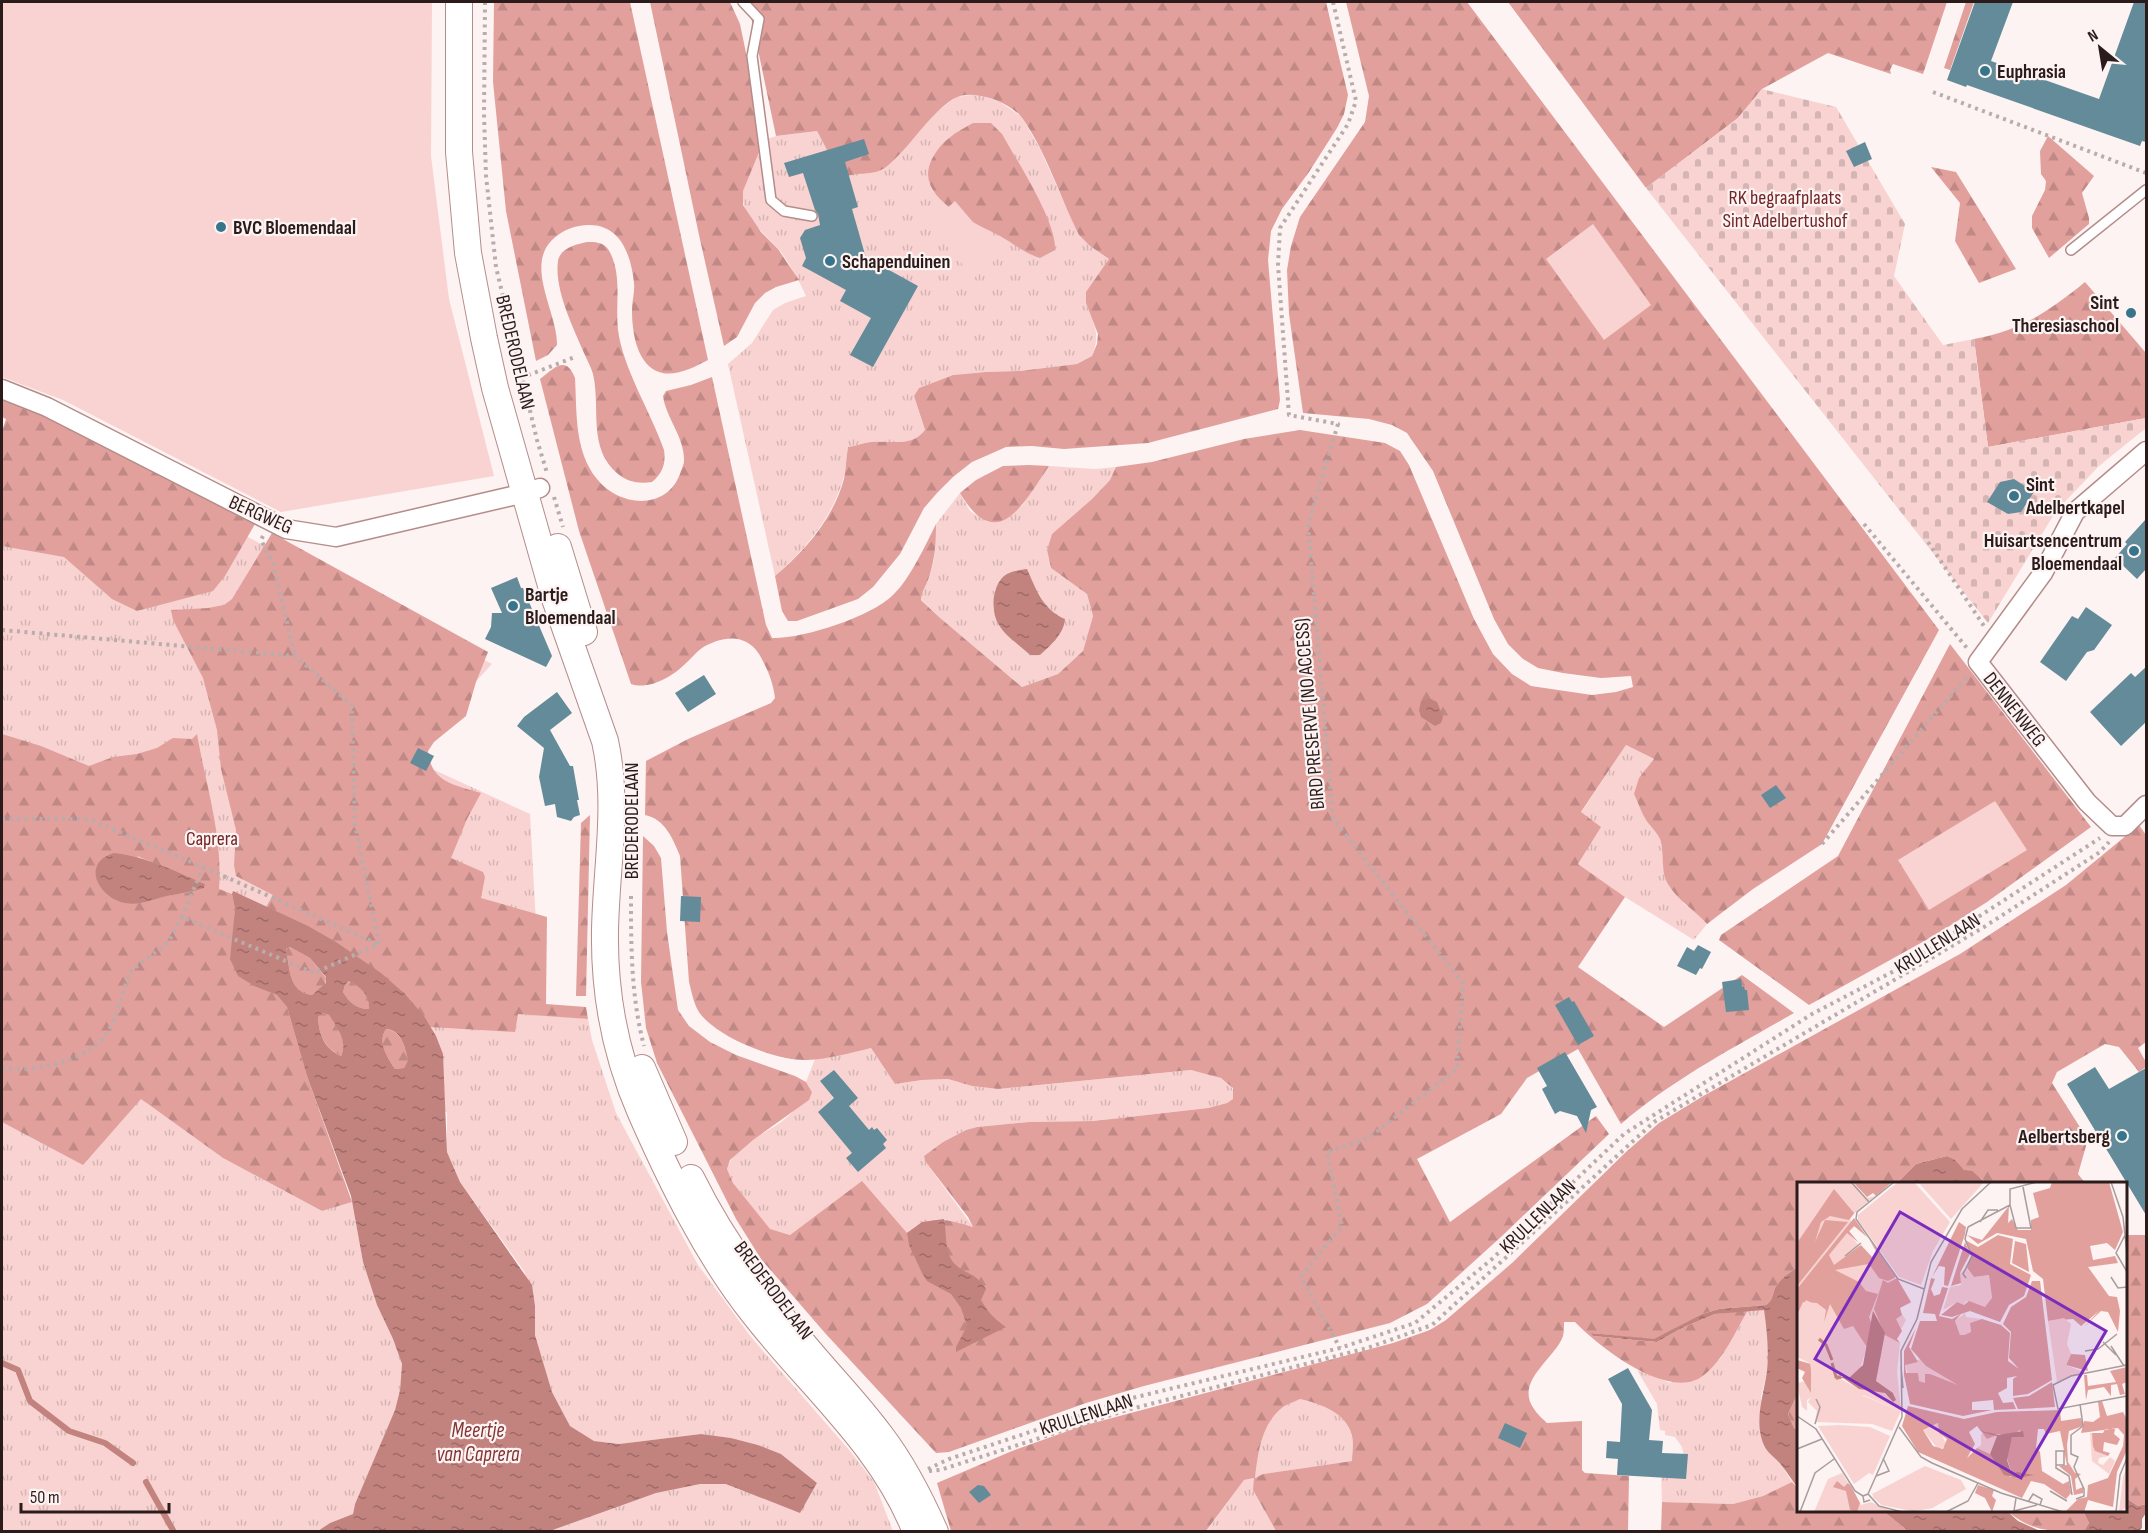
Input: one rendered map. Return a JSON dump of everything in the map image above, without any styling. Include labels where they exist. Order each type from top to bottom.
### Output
[{"type":"street","name":"BREDERODELAAN","points":[[459,2],[459,152],[468,253],[541,487],[586,664],[609,733],[622,751],[618,818],[621,944],[618,1006],[630,1028],[645,1076],[669,1132],[694,1183],[750,1276],[775,1310],[881,1436],[901,1481],[916,1532]]},
{"type":"street","name":"BREDERODELAAN","points":[[476,2],[475,125],[481,225],[493,312],[507,376]]},
{"type":"street","name":"BERGWEG","points":[[2,389],[47,407],[286,529],[336,537],[512,496],[541,487]]},
{"type":"street","name":"DENNENWEG","points":[[2113,830],[2087,802],[1978,662],[2043,573],[2075,512],[2146,451]]},
{"type":"street","points":[[2113,830],[2146,805]]},
{"type":"street","name":"BREDERODELAAN","points":[[901,1481],[922,1501],[935,1532]]},
{"type":"lane","points":[[743,2],[759,19],[752,56],[771,200],[784,211],[812,216]]},
{"type":"lane","points":[[2071,250],[2146,190]]},
{"type":"path","name":"BREDERODELAAN","points":[[485,2],[486,177],[507,376],[541,487],[563,528]]},
{"type":"path","name":"BIRD PRESERVE (NO ACCESS)","points":[[1333,2],[1356,101],[1348,124],[1280,228],[1278,266],[1289,415],[1338,424],[1308,525],[1333,819],[1463,983],[1457,1069],[1367,1139],[1327,1152],[1342,1226],[1301,1277],[1340,1348]]},
{"type":"path","points":[[1933,92],[2146,174]]},
{"type":"path","points":[[507,376],[575,357]]},
{"type":"path","points":[[1822,844],[1978,662],[1864,524]]},
{"type":"path","points":[[261,540],[273,562],[295,656]]},
{"type":"path","points":[[1928,542],[1994,640]]},
{"type":"path","points":[[2,630],[295,656],[352,705],[356,825],[379,944]]},
{"type":"path","points":[[2,819],[89,819],[379,944]]},
{"type":"path","points":[[901,1481],[1127,1410],[1367,1348],[1432,1325],[1654,1122],[1984,927],[2100,852],[2113,830]]},
{"type":"path","name":"KRULLENLAAN","points":[[901,1481],[949,1459],[1132,1398],[1340,1348],[1415,1323],[1492,1259],[1624,1134],[1812,1014],[1898,969],[2113,830]]},
{"type":"path","points":[[2,1068],[18,1071],[48,1066],[76,1056],[99,1042],[110,1027],[132,970],[168,943],[182,917],[203,867]]},
{"type":"path","name":"BREDERODELAAN","points":[[632,885],[631,962],[635,1009],[647,1055]]},
{"type":"path","points":[[182,917],[314,973],[379,944]]},
{"type":"green space","name":"BVC Bloemendaal","points":[[2,2],[432,2],[431,156],[449,299],[494,476],[281,512],[63,400],[2,377]]},
{"type":"green space","points":[[494,2],[630,2],[708,360],[671,374],[656,371],[644,361],[637,347],[634,332],[632,310],[634,283],[627,252],[617,236],[609,230],[589,225],[574,227],[560,233],[545,251],[542,277],[557,345],[548,355],[536,361],[506,211],[493,82]]},
{"type":"green space","points":[[650,2],[730,2],[740,24],[764,140],[743,191],[743,205],[799,280],[765,293],[755,303],[737,337],[724,346],[699,235]]},
{"type":"green space","points":[[745,2],[1326,2],[1348,95],[1344,114],[1337,128],[1282,209],[1271,231],[1268,260],[1280,400],[1278,409],[1148,443],[1064,449],[1032,446],[1006,447],[972,462],[937,493],[924,508],[900,554],[873,587],[858,599],[797,621],[788,621],[782,611],[775,576],[807,545],[833,508],[844,479],[848,447],[871,442],[907,441],[920,436],[925,430],[914,396],[919,388],[953,375],[1020,371],[1077,364],[1092,356],[1098,334],[1086,303],[1086,292],[1109,259],[1079,235],[1032,132],[1023,119],[1010,107],[991,98],[970,95],[953,99],[935,114],[886,167],[875,172],[842,178],[814,157],[827,150],[817,131],[776,136],[752,21]]},
{"type":"green space","points":[[1346,2],[1467,2],[1939,630],[1822,844],[1753,889],[1707,924],[1668,884],[1664,873],[1660,839],[1644,817],[1634,794],[1639,778],[1654,759],[1626,745],[1581,812],[1601,827],[1578,864],[1625,897],[1578,967],[1664,1027],[1742,975],[1794,1013],[1683,1078],[1621,1124],[1578,1049],[1527,1078],[1501,1114],[1417,1159],[1450,1222],[1596,1116],[1609,1134],[1427,1304],[1390,1323],[1144,1386],[1086,1403],[949,1452],[936,1453],[825,1333],[761,1259],[736,1219],[657,1063],[646,1028],[641,982],[643,836],[654,846],[661,858],[667,932],[678,1010],[689,1026],[710,1042],[736,1055],[795,1076],[806,1082],[812,1092],[809,1100],[753,1140],[730,1160],[727,1169],[733,1183],[770,1229],[790,1235],[862,1181],[907,1233],[924,1223],[939,1220],[973,1227],[968,1217],[925,1161],[924,1156],[943,1142],[977,1127],[1029,1122],[1094,1121],[1208,1108],[1233,1099],[1233,1088],[1221,1078],[1191,1070],[998,1089],[972,1086],[948,1079],[895,1084],[871,1048],[839,1056],[807,1060],[781,1057],[736,1040],[711,1025],[702,1016],[695,1004],[689,982],[680,856],[663,825],[645,815],[646,761],[688,739],[771,703],[775,698],[773,686],[759,654],[747,643],[733,639],[717,641],[702,648],[667,678],[653,684],[631,684],[579,531],[540,379],[560,365],[572,371],[575,378],[580,444],[590,468],[606,488],[617,495],[642,501],[664,494],[673,486],[684,463],[682,444],[663,396],[666,391],[712,377],[766,625],[772,638],[818,631],[853,619],[883,603],[905,580],[936,524],[933,564],[921,600],[1022,687],[1058,674],[1083,651],[1093,616],[1087,594],[1051,568],[1047,550],[1052,534],[1092,499],[1110,480],[1116,467],[1152,462],[1244,439],[1300,430],[1385,443],[1400,451],[1409,465],[1474,619],[1493,654],[1512,674],[1531,686],[1592,695],[1633,687],[1631,676],[1601,678],[1538,668],[1523,659],[1508,644],[1494,619],[1433,471],[1407,433],[1392,425],[1369,419],[1303,413],[1289,314],[1287,270],[1291,246],[1300,217],[1365,122],[1369,96]]},
{"type":"green space","points":[[1508,2],[1947,2],[1923,74],[1893,64],[1891,74],[1828,53],[1762,89],[1738,118],[1646,188]]},
{"type":"green space","points":[[1966,2],[1974,2],[1950,70],[1944,68]]},
{"type":"green space","name":"RK begraafplaats Sint Adelbertushof","points":[[1762,89],[1836,107],[1905,224],[1894,276],[1943,345],[1974,339],[1988,447],[2146,418],[2146,428],[2099,466],[2056,511],[1988,623],[1646,188],[1738,118]]},
{"type":"green space","points":[[978,94],[1000,102],[1022,117],[1040,149],[1079,235],[1109,259],[1086,303],[1096,335],[1092,356],[1077,364],[1020,371],[953,375],[919,388],[914,396],[925,431],[914,440],[871,442],[848,447],[843,480],[832,508],[816,533],[797,556],[775,576],[728,364],[752,343],[773,310],[806,296],[781,252],[755,224],[745,209],[743,191],[748,172],[764,140],[776,136],[817,131],[827,150],[849,174],[870,173],[902,151],[934,114],[956,97]],"holes":[[[930,188],[1002,237],[946,205]]]},
{"type":"green space","points":[[973,123],[991,123],[1002,134],[1043,208],[1054,238],[1055,250],[1040,258],[1029,254],[962,216],[938,197],[931,186],[928,173],[932,159],[950,138]]},
{"type":"green space","points":[[2048,136],[2094,176],[2082,193],[2089,224],[2049,258],[2032,228],[2032,216],[2045,190],[2046,181],[2041,174],[2040,151]]},
{"type":"green space","points":[[1931,167],[1956,172],[2016,269],[1979,283],[1955,241],[1960,203]]},
{"type":"green space","points":[[955,201],[1001,255],[974,278],[929,225]]},
{"type":"green space","points":[[1593,224],[1651,305],[1604,340],[1546,259]]},
{"type":"green space","points":[[587,242],[604,245],[613,258],[618,288],[617,320],[621,345],[631,375],[664,450],[663,468],[652,482],[634,482],[626,479],[608,464],[602,452],[597,427],[593,374],[565,308],[558,272],[558,261],[562,253],[570,247]]},
{"type":"green space","points":[[2085,282],[2146,353],[2146,418],[1988,447],[1974,339],[2006,331],[2034,318]]},
{"type":"green space","points":[[2,397],[64,424],[255,524],[225,576],[213,591],[137,611],[112,599],[64,557],[2,546],[2,431],[6,419],[2,417]]},
{"type":"green space","name":"Caprera","points":[[15,416],[492,664],[406,757],[530,814],[541,1015],[588,1019],[592,1040],[616,1113],[698,1265],[751,1337],[874,1482],[893,1531],[550,1531],[638,1498],[687,1485],[709,1483],[735,1486],[800,1512],[817,1483],[781,1454],[731,1438],[701,1434],[619,1444],[594,1441],[570,1426],[552,1392],[535,1335],[535,1306],[524,1271],[460,1182],[447,1152],[447,1112],[145,1102],[223,1158],[322,1211],[352,1202],[363,1262],[377,1305],[402,1364],[400,1390],[395,1410],[355,1504],[353,1514],[330,1523],[318,1532],[2,1531],[2,450]]},
{"type":"green space","points":[[1003,466],[1049,466],[1020,507],[1009,517],[998,522],[986,521],[973,511],[960,493],[976,480]]},
{"type":"green space","points":[[1049,466],[1095,469],[1116,467],[1110,480],[1092,499],[1052,534],[1047,550],[1051,568],[1087,594],[1093,616],[1083,651],[1058,674],[1022,687],[939,617],[921,599],[921,593],[928,581],[934,560],[936,524],[960,493],[970,511],[988,522],[1022,506]],"holes":[[[995,589],[1038,592],[1053,614],[1030,655],[999,625],[993,609]]]},
{"type":"green space","points":[[272,533],[488,652],[466,716],[434,742],[428,751],[430,762],[439,776],[454,785],[481,793],[467,819],[451,858],[483,872],[485,877],[481,898],[547,917],[546,1004],[586,1007],[588,1019],[518,1014],[515,1032],[430,1027],[421,1014],[372,968],[339,945],[266,907],[273,895],[236,876],[234,865],[236,830],[221,769],[217,730],[203,678],[173,620],[171,610],[208,608],[224,605],[232,599]]},
{"type":"green space","points":[[1950,644],[2091,827],[1987,902],[1937,934],[1809,1005],[1719,940],[1721,935],[1838,856]]},
{"type":"green space","name":"Caprera","points":[[2,734],[41,746],[89,766],[113,757],[137,754],[157,748],[173,738],[192,739],[197,734],[219,850],[219,889],[232,894],[235,909],[234,927],[256,987],[278,995],[287,1007],[307,1076],[352,1202],[322,1211],[223,1158],[141,1099],[83,1165],[2,1122]],"holes":[[[137,856],[205,884],[190,892],[166,896]]]},
{"type":"green space","points":[[1626,745],[1655,760],[1639,778],[1645,818],[1659,836],[1663,849],[1663,867],[1684,904],[1707,924],[1694,940],[1625,897],[1578,864],[1600,828],[1581,813]]},
{"type":"green space","points":[[1995,801],[2027,850],[1929,910],[1898,860]]},
{"type":"green space","points":[[590,815],[586,996],[576,996],[581,823]]},
{"type":"green space","points":[[2139,825],[2146,835],[2146,1042],[2138,1048],[2146,1062],[2146,1067],[2139,1072],[2119,1047],[2105,1044],[2057,1072],[2052,1083],[2083,1132],[2086,1146],[2078,1174],[2084,1182],[1985,1182],[1964,1170],[1947,1156],[1916,1164],[1898,1182],[1797,1182],[1797,1268],[1777,1285],[1766,1305],[1719,1309],[1702,1314],[1654,1340],[1592,1333],[1593,1336],[1657,1342],[1715,1314],[1748,1310],[1729,1345],[1711,1369],[1690,1382],[1673,1382],[1636,1368],[1600,1345],[1575,1322],[1564,1322],[1563,1336],[1559,1345],[1532,1380],[1529,1399],[1535,1411],[1547,1423],[1582,1421],[1582,1470],[1585,1473],[1629,1476],[1628,1531],[1276,1531],[1253,1490],[1254,1478],[1244,1480],[1206,1531],[951,1531],[937,1483],[1012,1451],[1082,1426],[1393,1343],[1430,1330],[1446,1320],[1512,1263],[1659,1123],[1705,1095],[1960,954],[2066,885]],"holes":[[[1300,1399],[1324,1407],[1345,1421],[1349,1428],[1353,1439],[1352,1461],[1263,1474],[1255,1478],[1265,1430],[1276,1414],[1285,1406]]]},
{"type":"green space","points":[[290,947],[310,958],[326,978],[325,985],[312,995],[304,993],[294,984],[286,949]]},
{"type":"green space","points":[[350,981],[364,992],[369,1009],[357,1006],[345,996],[343,992],[345,985]]},
{"type":"green space","points":[[323,1013],[329,1015],[341,1034],[343,1050],[341,1056],[330,1049],[321,1035],[318,1017]]},
{"type":"green space","points":[[386,1029],[399,1036],[404,1045],[408,1060],[404,1068],[395,1069],[386,1054],[382,1039]]},
{"type":"green space","points":[[871,1048],[895,1084],[948,1079],[972,1086],[998,1089],[1191,1070],[1220,1077],[1226,1081],[1231,1086],[1233,1099],[1208,1108],[1094,1121],[1029,1122],[966,1130],[943,1142],[924,1156],[925,1161],[973,1227],[946,1220],[932,1220],[924,1222],[907,1233],[817,1215],[790,1235],[769,1229],[733,1183],[727,1169],[731,1161],[744,1147],[785,1119],[812,1092],[806,1082],[815,1059]]},
{"type":"green space","points":[[2127,1235],[2146,1235],[2146,1504],[2138,1506],[2127,1499]]},
{"type":"green space","points":[[1748,1310],[1764,1310],[1769,1343],[1767,1373],[1761,1397],[1766,1448],[1792,1482],[1763,1496],[1733,1504],[1662,1502],[1661,1470],[1684,1456],[1682,1447],[1675,1437],[1665,1435],[1665,1431],[1660,1430],[1657,1404],[1637,1370],[1670,1383],[1720,1359]]},
{"type":"green space","points":[[1797,1395],[1797,1430],[1794,1428],[1788,1414]]},
{"type":"green space","points":[[1300,1399],[1332,1411],[1345,1421],[1352,1436],[1352,1461],[1263,1474],[1255,1478],[1259,1449],[1265,1430],[1285,1406]]},
{"type":"green space","points":[[1255,1478],[1253,1490],[1276,1531],[1206,1532],[1244,1480]]},
{"type":"green space","points":[[1792,1482],[1797,1487],[1797,1512],[1884,1512],[1908,1531],[1661,1532],[1662,1502],[1733,1504],[1763,1496]]},
{"type":"green space","points":[[2008,1512],[2084,1512],[2089,1523],[2084,1531],[2061,1531],[2034,1527]]},
{"type":"water","points":[[1027,569],[1046,604],[1057,615],[1065,619],[1059,635],[1040,655],[1030,655],[1009,637],[999,625],[994,613],[995,593],[1000,581],[1009,573]]},
{"type":"water","points":[[1429,698],[1437,702],[1443,717],[1441,723],[1435,726],[1421,717],[1419,710],[1421,701]]},
{"type":"water","points":[[114,853],[161,865],[205,884],[204,888],[141,903],[131,904],[116,900],[101,888],[96,872],[98,864]]},
{"type":"water","name":"Meertje van Caprera","points":[[233,891],[308,926],[336,942],[381,973],[405,994],[424,1016],[443,1054],[447,1152],[460,1182],[532,1285],[535,1335],[552,1392],[570,1426],[594,1441],[619,1444],[701,1434],[758,1445],[781,1454],[817,1483],[800,1513],[726,1484],[700,1484],[656,1493],[550,1531],[318,1531],[330,1523],[353,1514],[355,1504],[395,1410],[400,1390],[402,1364],[377,1305],[363,1262],[351,1196],[307,1076],[287,1007],[277,995],[256,987],[238,976],[230,959],[235,909]],"holes":[[[290,947],[310,958],[326,977],[326,983],[312,995],[304,993],[294,984],[286,949]],[[349,981],[357,986],[366,996],[369,1009],[360,1008],[350,1002],[343,992]],[[323,1013],[329,1015],[338,1029],[343,1045],[341,1056],[330,1049],[324,1040],[318,1017]],[[386,1029],[399,1036],[408,1060],[404,1068],[395,1069],[389,1060],[384,1049],[383,1034]]]},
{"type":"water","points":[[1947,1156],[1955,1160],[1964,1170],[1972,1171],[1985,1182],[1898,1182],[1916,1164]]},
{"type":"water","points":[[944,1219],[949,1256],[960,1268],[982,1283],[986,1289],[981,1300],[992,1315],[1006,1327],[956,1352],[956,1347],[967,1326],[961,1308],[951,1294],[927,1281],[909,1245],[907,1233],[922,1222]]},
{"type":"water","points":[[1797,1268],[1797,1395],[1788,1414],[1794,1428],[1797,1430],[1797,1487],[1766,1449],[1760,1430],[1760,1410],[1768,1363],[1764,1310],[1715,1314],[1657,1342],[1593,1336],[1591,1333],[1654,1339],[1702,1314],[1719,1309],[1766,1305],[1779,1282]]},
{"type":"water","points":[[2127,1499],[2138,1506],[2146,1504],[2146,1513],[2139,1531],[2084,1531],[2089,1523],[2084,1512],[2127,1512]]},
{"type":"water","points":[[1884,1512],[2008,1512],[2018,1521],[2040,1531],[1908,1531]]},
{"type":"building","name":"Euphrasia","points":[[1975,2],[2013,2],[1991,61],[2099,99],[2134,2],[2146,2],[2146,142],[2142,141],[2140,146],[1947,80]]},
{"type":"building","name":"Schapenduinen","points":[[864,139],[869,154],[845,162],[858,207],[852,209],[868,265],[871,260],[918,286],[873,367],[850,355],[871,318],[840,301],[846,290],[802,266],[806,258],[800,238],[805,230],[820,225],[803,173],[789,177],[784,163]]},
{"type":"building","points":[[1865,142],[1872,159],[1854,167],[1846,151]]},
{"type":"building","name":"Sint Adelbertkapel","points":[[2014,479],[2034,492],[2021,512],[2008,514],[1987,502],[2000,482]]},
{"type":"building","name":"Huisartsencentrum Bloemendaal","points":[[2146,519],[2146,569],[2137,579],[2115,558],[2127,544],[2125,542]]},
{"type":"building","name":"Bartje Bloemendaal","points":[[517,577],[552,656],[546,667],[485,639],[491,627],[492,613],[502,613],[491,588]]},
{"type":"building","points":[[2086,607],[2112,625],[2094,650],[2087,652],[2066,681],[2040,662],[2072,616],[2078,619]]},
{"type":"building","points":[[2146,667],[2146,722],[2121,746],[2090,712],[2131,673],[2135,677]]},
{"type":"building","points":[[704,675],[716,694],[688,712],[675,693]]},
{"type":"building","points":[[557,692],[572,713],[550,730],[570,766],[573,766],[580,815],[571,821],[557,817],[555,804],[545,806],[539,777],[544,748],[517,726],[524,717]]},
{"type":"building","points":[[418,748],[434,756],[426,771],[410,763]]},
{"type":"building","points":[[1776,785],[1786,798],[1770,808],[1761,795]]},
{"type":"building","points":[[681,896],[701,897],[700,922],[680,921]]},
{"type":"building","points":[[1698,945],[1711,952],[1696,975],[1677,966],[1687,947],[1694,951]]},
{"type":"building","points":[[1741,979],[1742,987],[1744,986],[1747,990],[1749,1010],[1726,1012],[1722,982]]},
{"type":"building","points":[[1569,997],[1572,1002],[1574,1001],[1594,1036],[1578,1045],[1555,1005]]},
{"type":"building","points":[[1565,1052],[1597,1107],[1591,1110],[1586,1133],[1577,1116],[1560,1111],[1555,1114],[1542,1089],[1547,1086],[1537,1068]]},
{"type":"building","name":"Aelbertsberg","points":[[2095,1067],[2109,1089],[2146,1068],[2146,1215],[2127,1182],[2067,1084]]},
{"type":"building","points":[[834,1070],[858,1098],[849,1106],[869,1130],[872,1127],[874,1130],[877,1128],[887,1140],[883,1144],[886,1148],[858,1172],[846,1158],[852,1153],[818,1112],[834,1098],[820,1081]]},
{"type":"building","points":[[1628,1368],[1652,1410],[1649,1440],[1663,1441],[1662,1453],[1688,1454],[1686,1479],[1617,1475],[1618,1459],[1606,1458],[1607,1441],[1620,1442],[1622,1404],[1608,1379]]},
{"type":"building","points":[[1505,1423],[1527,1433],[1520,1448],[1498,1438]]},
{"type":"building","points":[[978,1485],[984,1486],[991,1495],[979,1503],[969,1492]]},
{"type":"waterway","points":[[2,1363],[18,1370],[30,1401],[69,1431],[105,1443],[133,1463]]},
{"type":"waterway","points":[[146,1482],[174,1532]]},
{"type":"place","name":"Euphrasia","points":[[1985,71]]},
{"type":"place","name":"BVC Bloemendaal","points":[[221,227]]},
{"type":"place","name":"Schapenduinen","points":[[830,261]]},
{"type":"place","name":"Sint Theresiaschool","points":[[2131,313]]},
{"type":"place","name":"Sint Adelbertkapel","points":[[2014,496]]},
{"type":"place","name":"Huisartsencentrum Bloemendaal","points":[[2134,551]]},
{"type":"place","name":"Bartje Bloemendaal","points":[[513,606]]},
{"type":"place","name":"Aelbertsberg","points":[[2122,1136]]}]
